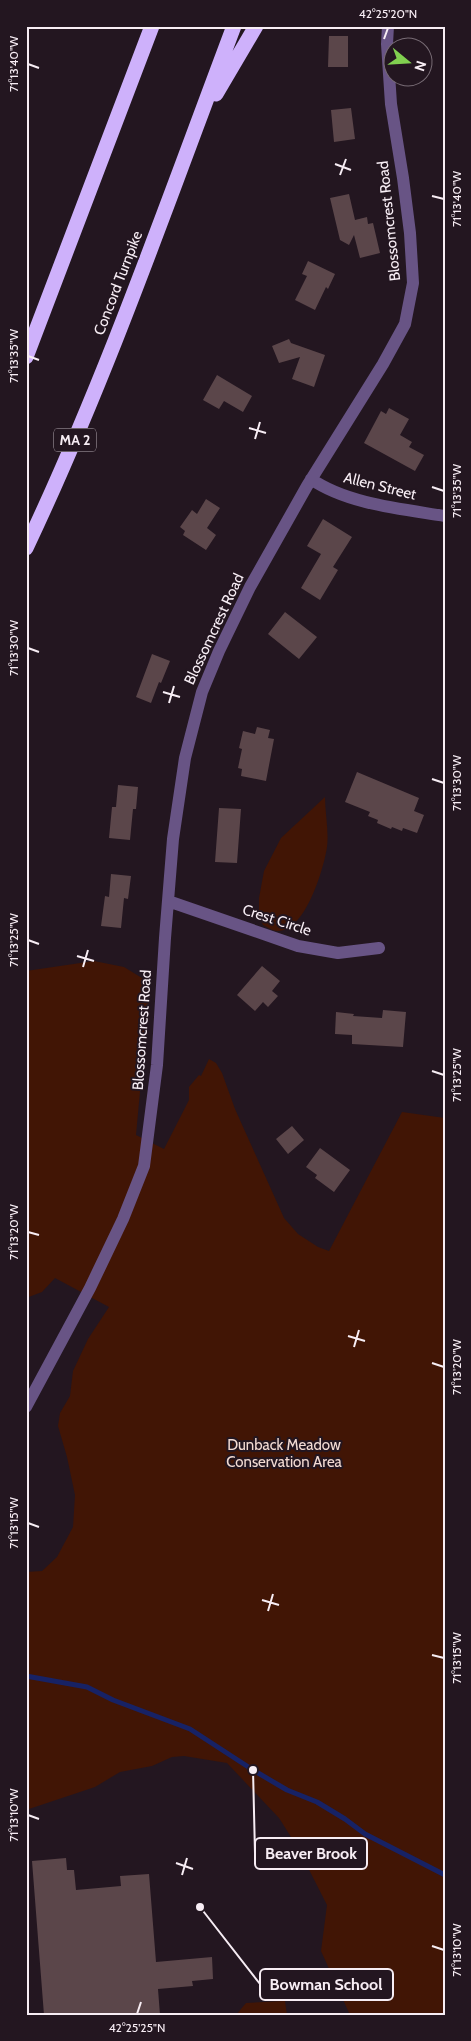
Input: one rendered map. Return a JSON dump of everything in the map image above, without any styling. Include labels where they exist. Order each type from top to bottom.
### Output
[{"type":"highway","points":[[144,48],[147,26]]},
{"type":"highway","points":[[26,357],[152,26]]},
{"type":"highway","name":"Concord Turnpike","points":[[26,548],[71,450],[105,366],[234,26]]},
{"type":"highway","points":[[197,125],[256,26]]},
{"type":"street","name":"Blossomcrest Road","points":[[26,1407],[90,1288],[123,1219],[144,1166],[157,1065],[173,839],[185,758],[202,692],[219,651],[250,587],[311,479],[383,364],[405,324],[413,283],[408,224],[390,104],[388,26]]},
{"type":"street","name":"Allen Street","points":[[311,479],[322,486],[348,496],[445,516]]},
{"type":"street","name":"Crest Circle","points":[[168,900],[298,946],[338,953],[379,948]]},
{"type":"green space","points":[[325,797],[327,847],[317,883],[304,911],[296,922],[287,929],[274,930],[263,925],[259,916],[259,898],[264,871],[281,838]]},
{"type":"green space","name":"Dunback Meadow Conservation Area","points":[[94,961],[124,967],[150,983],[136,1135],[164,1149],[189,1100],[189,1087],[199,1075],[201,1076],[209,1059],[216,1063],[284,1218],[298,1234],[318,1247],[329,1251],[402,1112],[445,1118],[445,2015],[350,2015],[321,1951],[327,1905],[298,1848],[279,1818],[227,1763],[184,1756],[172,1757],[152,1766],[120,1772],[95,1787],[26,1810],[26,1572],[42,1571],[57,1557],[73,1527],[75,1495],[58,1426],[60,1413],[70,1396],[73,1371],[88,1339],[109,1307],[55,1278],[42,1292],[26,1298],[26,971]]},
{"type":"green space","points":[[285,2001],[287,2015],[236,2015],[246,2003]]},
{"type":"building","points":[[329,36],[348,36],[348,67],[328,67]]},
{"type":"building","points":[[351,108],[355,139],[334,142],[331,110]]},
{"type":"building","points":[[349,194],[355,220],[367,217],[368,224],[373,223],[380,253],[360,258],[354,235],[349,245],[340,240],[330,198]]},
{"type":"building","points":[[308,261],[335,274],[328,289],[326,287],[315,310],[295,300],[307,276],[302,274]]},
{"type":"building","points":[[289,339],[291,343],[325,355],[314,387],[292,379],[300,357],[279,363],[272,346]]},
{"type":"building","points":[[217,375],[252,396],[243,412],[224,401],[219,409],[203,400]]},
{"type":"building","points":[[389,408],[409,419],[400,435],[412,442],[409,447],[424,455],[415,471],[364,443],[381,411],[386,414]]},
{"type":"building","points":[[206,499],[220,508],[207,528],[216,535],[206,550],[183,535],[185,531],[180,527],[192,510],[197,514]]},
{"type":"building","points":[[323,519],[352,537],[333,567],[338,570],[320,600],[301,588],[321,554],[307,546]]},
{"type":"building","points":[[285,612],[317,637],[299,659],[268,634]]},
{"type":"building","points":[[152,654],[170,661],[151,703],[136,697]]},
{"type":"building","points":[[257,727],[270,730],[268,738],[274,739],[266,781],[241,776],[242,769],[238,768],[242,749],[239,748],[243,731],[255,734]]},
{"type":"building","points":[[357,772],[419,798],[414,811],[424,815],[417,833],[403,828],[402,831],[392,827],[391,829],[377,823],[378,820],[368,816],[370,812],[345,802]]},
{"type":"building","points":[[118,785],[138,787],[136,809],[133,809],[130,840],[109,838],[112,807],[116,807]]},
{"type":"building","points":[[219,808],[241,809],[237,863],[215,862]]},
{"type":"building","points":[[111,874],[131,876],[128,899],[124,898],[121,928],[101,926],[105,896],[109,897]]},
{"type":"building","points":[[262,966],[280,981],[272,991],[278,996],[268,1007],[263,1002],[255,1011],[237,995]]},
{"type":"building","points":[[383,1010],[406,1012],[403,1047],[352,1044],[352,1035],[335,1034],[336,1012],[354,1014],[353,1016],[382,1018]]},
{"type":"building","points":[[292,1126],[304,1140],[288,1154],[276,1139]]},
{"type":"building","points":[[320,1148],[350,1170],[334,1192],[315,1178],[317,1175],[306,1167]]},
{"type":"building","points":[[66,1858],[67,1870],[74,1870],[76,1890],[121,1886],[120,1876],[149,1874],[156,1962],[212,1957],[213,1979],[192,1981],[193,1986],[158,1989],[160,2015],[44,2015],[32,1861]]},
{"type":"waterway","points":[[26,1676],[87,1687],[113,1700],[190,1729],[287,1790],[317,1802],[365,1834],[445,1875]]},
{"type":"place","name":"Beaver Brook","points":[[253,1770]]},
{"type":"place","name":"Bowman School","points":[[200,1907]]}]
